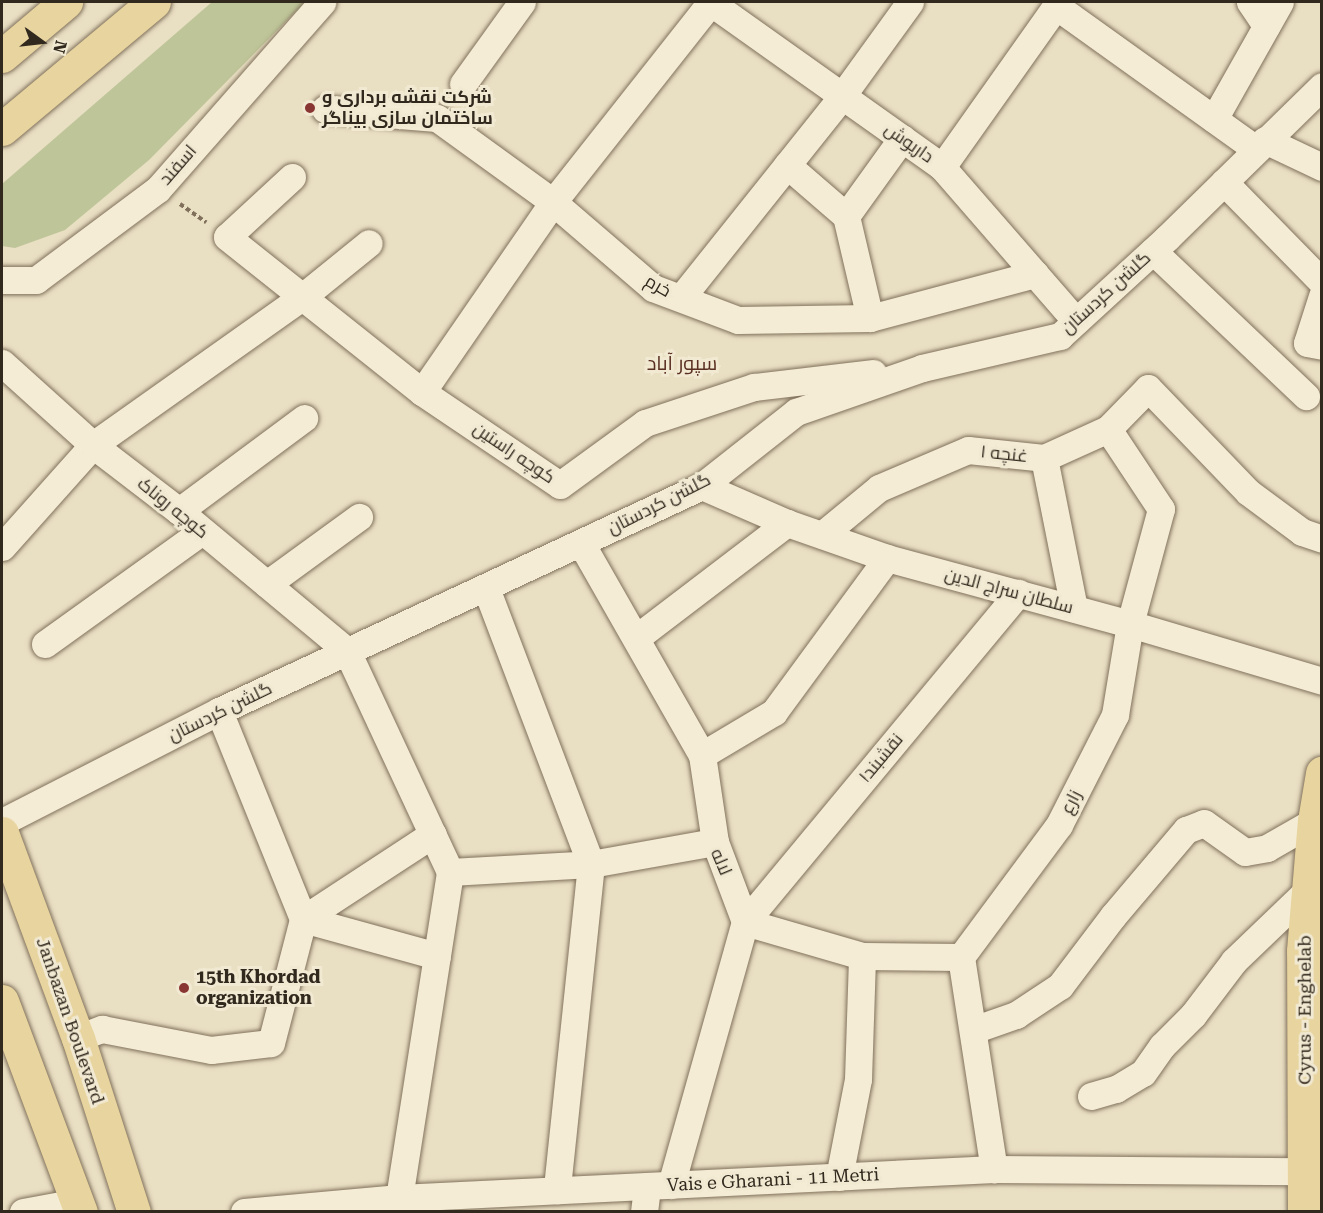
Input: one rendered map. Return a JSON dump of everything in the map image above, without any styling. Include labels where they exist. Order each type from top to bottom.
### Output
[{"type":"main road","points":[[2,56],[66,2]]},
{"type":"main road","points":[[2,129],[154,2]]},
{"type":"main road","name":"Cyrus - Enghelab","points":[[1304,1212],[1312,1161],[1303,951],[1322,773]]},
{"type":"main road","name":"Janbazan Boulevard","points":[[2,833],[78,1038],[134,1212]]},
{"type":"main road","points":[[2,1001],[79,1207]]},
{"type":"street","name":"اسفند","points":[[2,280],[36,280],[158,189],[322,2]]},
{"type":"street","points":[[463,84],[522,2]]},
{"type":"street","points":[[422,392],[553,202],[710,2]]},
{"type":"street","name":"داریوش","points":[[710,2],[942,167],[1076,321]]},
{"type":"street","points":[[681,298],[842,96],[910,2]]},
{"type":"street","points":[[1251,2],[1266,26]]},
{"type":"street","points":[[1214,119],[1280,2]]},
{"type":"street","points":[[942,167],[1056,6],[1214,119],[1261,145],[1322,168]]},
{"type":"street","name":"گلشن کردستان","points":[[2,822],[219,711],[702,486],[796,412],[922,368],[1060,336],[1153,252],[1322,86]]},
{"type":"street","name":"خرم","points":[[325,109],[437,118],[553,202],[653,288],[738,320],[870,318],[1035,274]]},
{"type":"street","points":[[846,216],[902,138]]},
{"type":"street","points":[[787,165],[846,216],[870,318]]},
{"type":"street","points":[[227,237],[292,177]]},
{"type":"street","points":[[1224,182],[1322,282]]},
{"type":"street","name":"کوچه راستین","points":[[227,237],[422,392],[560,485],[645,423],[743,390],[922,368]]},
{"type":"street","points":[[2,546],[93,445],[301,298],[369,243]]},
{"type":"street","points":[[1153,252],[1306,396]]},
{"type":"street","points":[[1275,368],[1314,344],[1322,296]]},
{"type":"street","name":"کوچه روناک","points":[[2,363],[93,445],[179,511],[347,651]]},
{"type":"street","points":[[1108,429],[1148,388],[1248,492],[1302,532],[1322,539]]},
{"type":"street","points":[[179,511],[304,418]]},
{"type":"street","name":"غنچه ۱","points":[[822,535],[879,488],[968,450],[1044,458],[1108,429]]},
{"type":"street","name":"زارع","points":[[961,957],[1059,825],[1115,715],[1130,624],[1161,509],[1108,429]]},
{"type":"street","points":[[1044,458],[1074,608]]},
{"type":"street","name":"سلطان سراج الدین","points":[[702,486],[787,523],[887,558],[1074,608],[1322,681]]},
{"type":"street","points":[[267,584],[359,517]]},
{"type":"street","points":[[636,638],[787,523]]},
{"type":"street","points":[[45,644],[202,531]]},
{"type":"street","points":[[581,543],[702,755],[715,842]]},
{"type":"street","points":[[702,755],[774,711],[887,558]]},
{"type":"street","points":[[486,588],[591,864],[557,1190]]},
{"type":"street","name":"نقشبند۱","points":[[745,922],[1018,593]]},
{"type":"street","points":[[347,651],[450,872],[399,1198]]},
{"type":"street","points":[[78,1038],[102,1029],[211,1050],[271,1043],[303,919],[219,711]]},
{"type":"street","points":[[973,1030],[1016,1015],[1060,986],[1119,907],[1186,830],[1204,823],[1245,852],[1267,848],[1318,824]]},
{"type":"street","points":[[303,919],[433,834]]},
{"type":"street","name":"لاله","points":[[450,872],[591,864],[715,842],[745,922]]},
{"type":"street","points":[[1090,1096],[1116,1089],[1143,1073],[1162,1046],[1193,1015],[1234,961],[1308,890]]},
{"type":"street","points":[[303,919],[437,956]]},
{"type":"street","points":[[654,1194],[745,922],[862,956],[961,957],[994,1169]]},
{"type":"street","points":[[839,1177],[858,1079],[862,956]]},
{"type":"street","points":[[1312,1161],[1322,1096]]},
{"type":"street","name":"Vais e Gharani - 11 Metri","points":[[244,1212],[399,1198],[427,1204],[557,1190],[654,1194],[839,1177],[994,1169],[1312,1161]]},
{"type":"street","points":[[23,1212],[79,1207]]},
{"type":"path","points":[[158,189],[227,237]]},
{"type":"green space","points":[[212,2],[305,2],[149,160],[65,230],[15,248],[2,246],[2,184]]},
{"type":"place","name":"شرکت نقشه برداری و ساختمان سازی بیناگر","points":[[310,108]]},
{"type":"place","name":"15th Khordad organization","points":[[184,988]]},
{"type":"district","name":"سپور آباد","points":[[682,363]]}]
